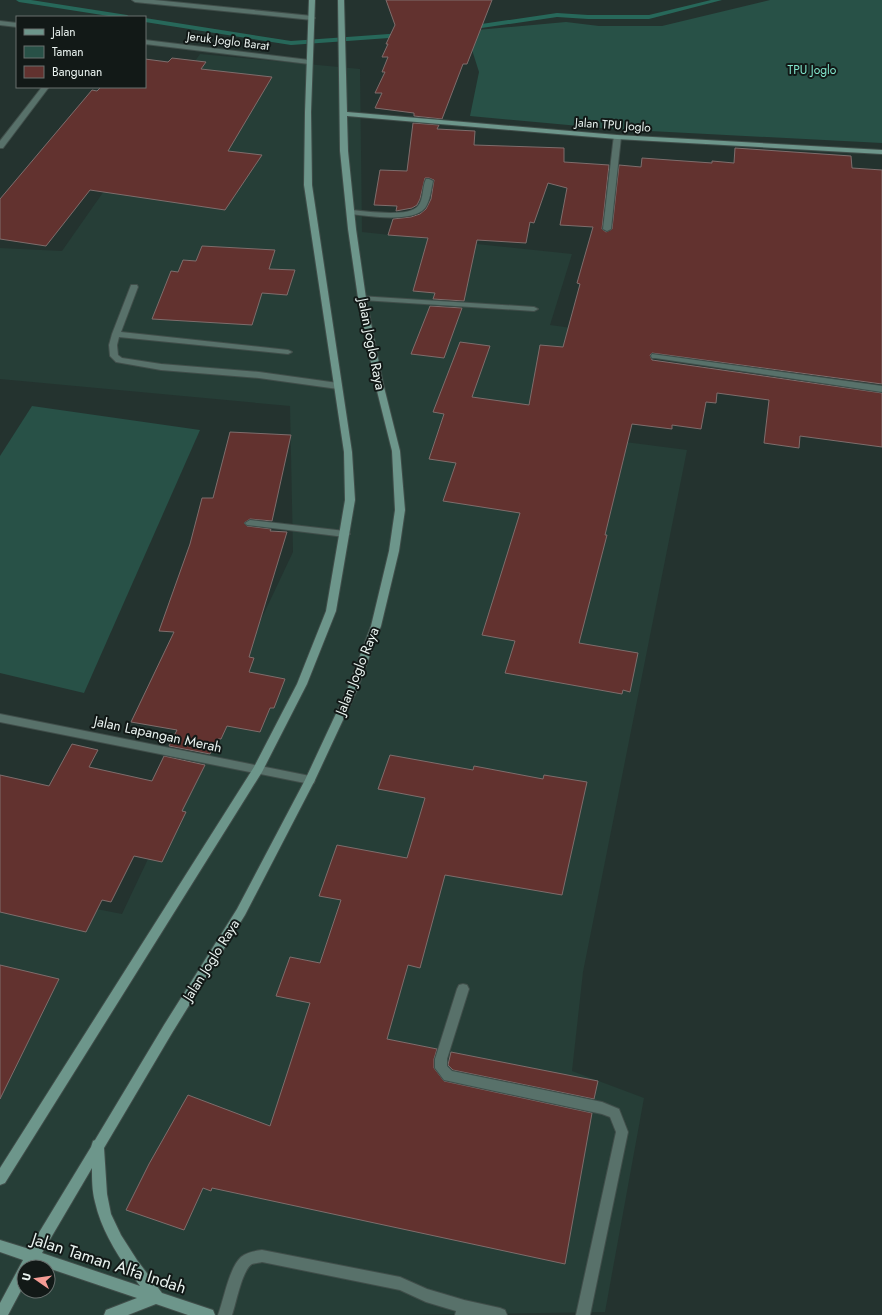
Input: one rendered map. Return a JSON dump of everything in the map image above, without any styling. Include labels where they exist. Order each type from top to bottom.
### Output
[{"type":"main road","points":[[0,1180],[258,769],[302,684],[331,611],[350,500],[348,452],[308,185],[312,0]]},
{"type":"main road","name":"Jalan Joglo Raya","points":[[30,1259],[97,1146],[241,912],[310,780],[352,690],[376,626],[394,551],[400,510],[396,451],[379,383],[362,298],[351,212],[344,151],[341,0]]},
{"type":"main road","name":"Jalan TPU Joglo","points":[[343,114],[617,137],[882,152]]},
{"type":"main road","points":[[97,1146],[101,1202],[110,1225],[122,1248],[138,1273],[157,1297],[111,1315]]},
{"type":"main road","name":"Jalan Taman Alfa Indah","points":[[0,1246],[23,1259]]},
{"type":"main road","name":"Jalan Taman Alfa Indah","points":[[56,1270],[157,1297],[208,1315]]},
{"type":"main road","points":[[1,1315],[16,1286]]},
{"type":"street","points":[[135,0],[312,18]]},
{"type":"street","points":[[0,23],[16,25]]},
{"type":"street","name":"Jeruk Joglo Barat","points":[[146,42],[310,58]]},
{"type":"street","points":[[0,146],[45,88]]},
{"type":"street","points":[[607,229],[617,137]]},
{"type":"street","points":[[351,212],[398,214],[416,212],[423,204],[429,181]]},
{"type":"street","points":[[134,287],[116,334],[113,345],[114,356],[126,361],[161,367],[259,375],[338,386]]},
{"type":"street","points":[[362,298],[534,309]]},
{"type":"street","points":[[116,334],[288,352]]},
{"type":"street","points":[[655,356],[882,390]]},
{"type":"street","points":[[250,523],[345,534]]},
{"type":"street","name":"Jalan Lapangan Merah","points":[[0,718],[310,780]]},
{"type":"street","points":[[463,989],[441,1059],[441,1068],[448,1076],[602,1108],[615,1113],[622,1132],[583,1315]]},
{"type":"street","points":[[225,1315],[241,1269],[246,1261],[253,1257],[262,1256],[400,1284],[463,1311],[500,1315]]},
{"type":"shaded area","points":[[200,54],[360,69],[362,232],[572,254],[550,325],[638,337],[602,439],[687,450],[583,972],[572,1071],[644,1098],[605,1312],[406,1315],[0,1315],[0,890],[122,914],[293,552],[290,406],[0,379],[0,248],[62,251]]},
{"type":"green space","name":"TPU Joglo","points":[[770,0],[882,0],[882,143],[612,129],[470,116],[479,72],[466,31],[566,22],[599,26],[662,26]]},
{"type":"green space","points":[[32,406],[200,430],[84,693],[0,673],[0,456]]},
{"type":"building","points":[[386,0],[492,0],[467,64],[463,64],[442,119],[414,116],[414,113],[375,108],[382,93],[375,93],[385,72],[382,72],[388,57],[382,57],[395,25]]},
{"type":"building","points":[[172,58],[206,62],[201,69],[272,77],[228,151],[262,155],[225,210],[90,190],[46,246],[0,239],[0,199],[92,90],[97,91],[100,88],[146,88],[146,59],[168,62]]},
{"type":"building","points":[[413,123],[439,125],[437,129],[475,131],[474,145],[564,148],[564,162],[609,165],[602,229],[606,232],[612,229],[619,165],[641,167],[642,158],[734,163],[735,148],[851,156],[852,168],[882,170],[882,384],[652,353],[650,355],[652,360],[882,393],[882,447],[800,436],[799,448],[764,443],[769,400],[717,393],[716,403],[706,402],[701,429],[672,425],[672,429],[632,424],[605,535],[607,535],[579,643],[638,653],[630,692],[623,690],[622,694],[505,673],[515,641],[482,635],[520,513],[443,501],[456,463],[429,459],[444,414],[433,412],[460,342],[490,346],[472,397],[529,405],[540,345],[563,347],[580,284],[577,283],[593,227],[560,225],[567,188],[548,183],[534,223],[530,222],[526,243],[477,240],[464,301],[433,299],[435,293],[413,291],[428,238],[388,235],[393,219],[411,217],[420,214],[426,209],[431,199],[434,180],[425,178],[420,199],[417,205],[412,208],[396,211],[397,206],[374,205],[380,170],[407,171]]},
{"type":"building","points":[[202,246],[275,250],[269,269],[295,270],[287,295],[262,293],[252,325],[152,319],[171,271],[178,272],[183,260],[196,261]]},
{"type":"building","points":[[430,306],[462,308],[444,358],[411,354]]},
{"type":"building","points":[[230,432],[291,435],[272,521],[250,519],[244,523],[247,526],[271,529],[270,531],[287,532],[249,657],[254,658],[249,672],[285,679],[274,708],[270,708],[260,732],[227,726],[221,739],[218,739],[210,754],[169,746],[177,730],[131,722],[174,632],[159,631],[190,544],[202,498],[213,498]]},
{"type":"building","points":[[72,744],[98,750],[89,767],[152,781],[164,756],[205,765],[182,811],[186,812],[162,862],[134,856],[111,902],[102,900],[86,932],[0,912],[0,775],[49,786]]},
{"type":"building","points":[[390,755],[473,770],[474,766],[543,779],[544,775],[587,782],[562,895],[445,875],[420,968],[408,965],[387,1039],[437,1049],[434,1059],[434,1068],[444,1081],[592,1113],[565,1264],[212,1188],[211,1191],[203,1188],[184,1230],[126,1210],[149,1164],[188,1095],[270,1126],[310,1003],[276,996],[290,957],[320,963],[341,900],[319,896],[337,845],[407,858],[425,798],[378,789]]},
{"type":"building","points":[[0,965],[59,979],[0,1099]]},
{"type":"building","points":[[451,1052],[598,1081],[594,1099],[453,1070],[448,1065]]},
{"type":"waterway","points":[[19,0],[121,16]]},
{"type":"waterway","points":[[468,28],[557,15],[588,17],[649,17],[719,0]]},
{"type":"waterway","points":[[146,20],[291,43],[403,35]]}]
